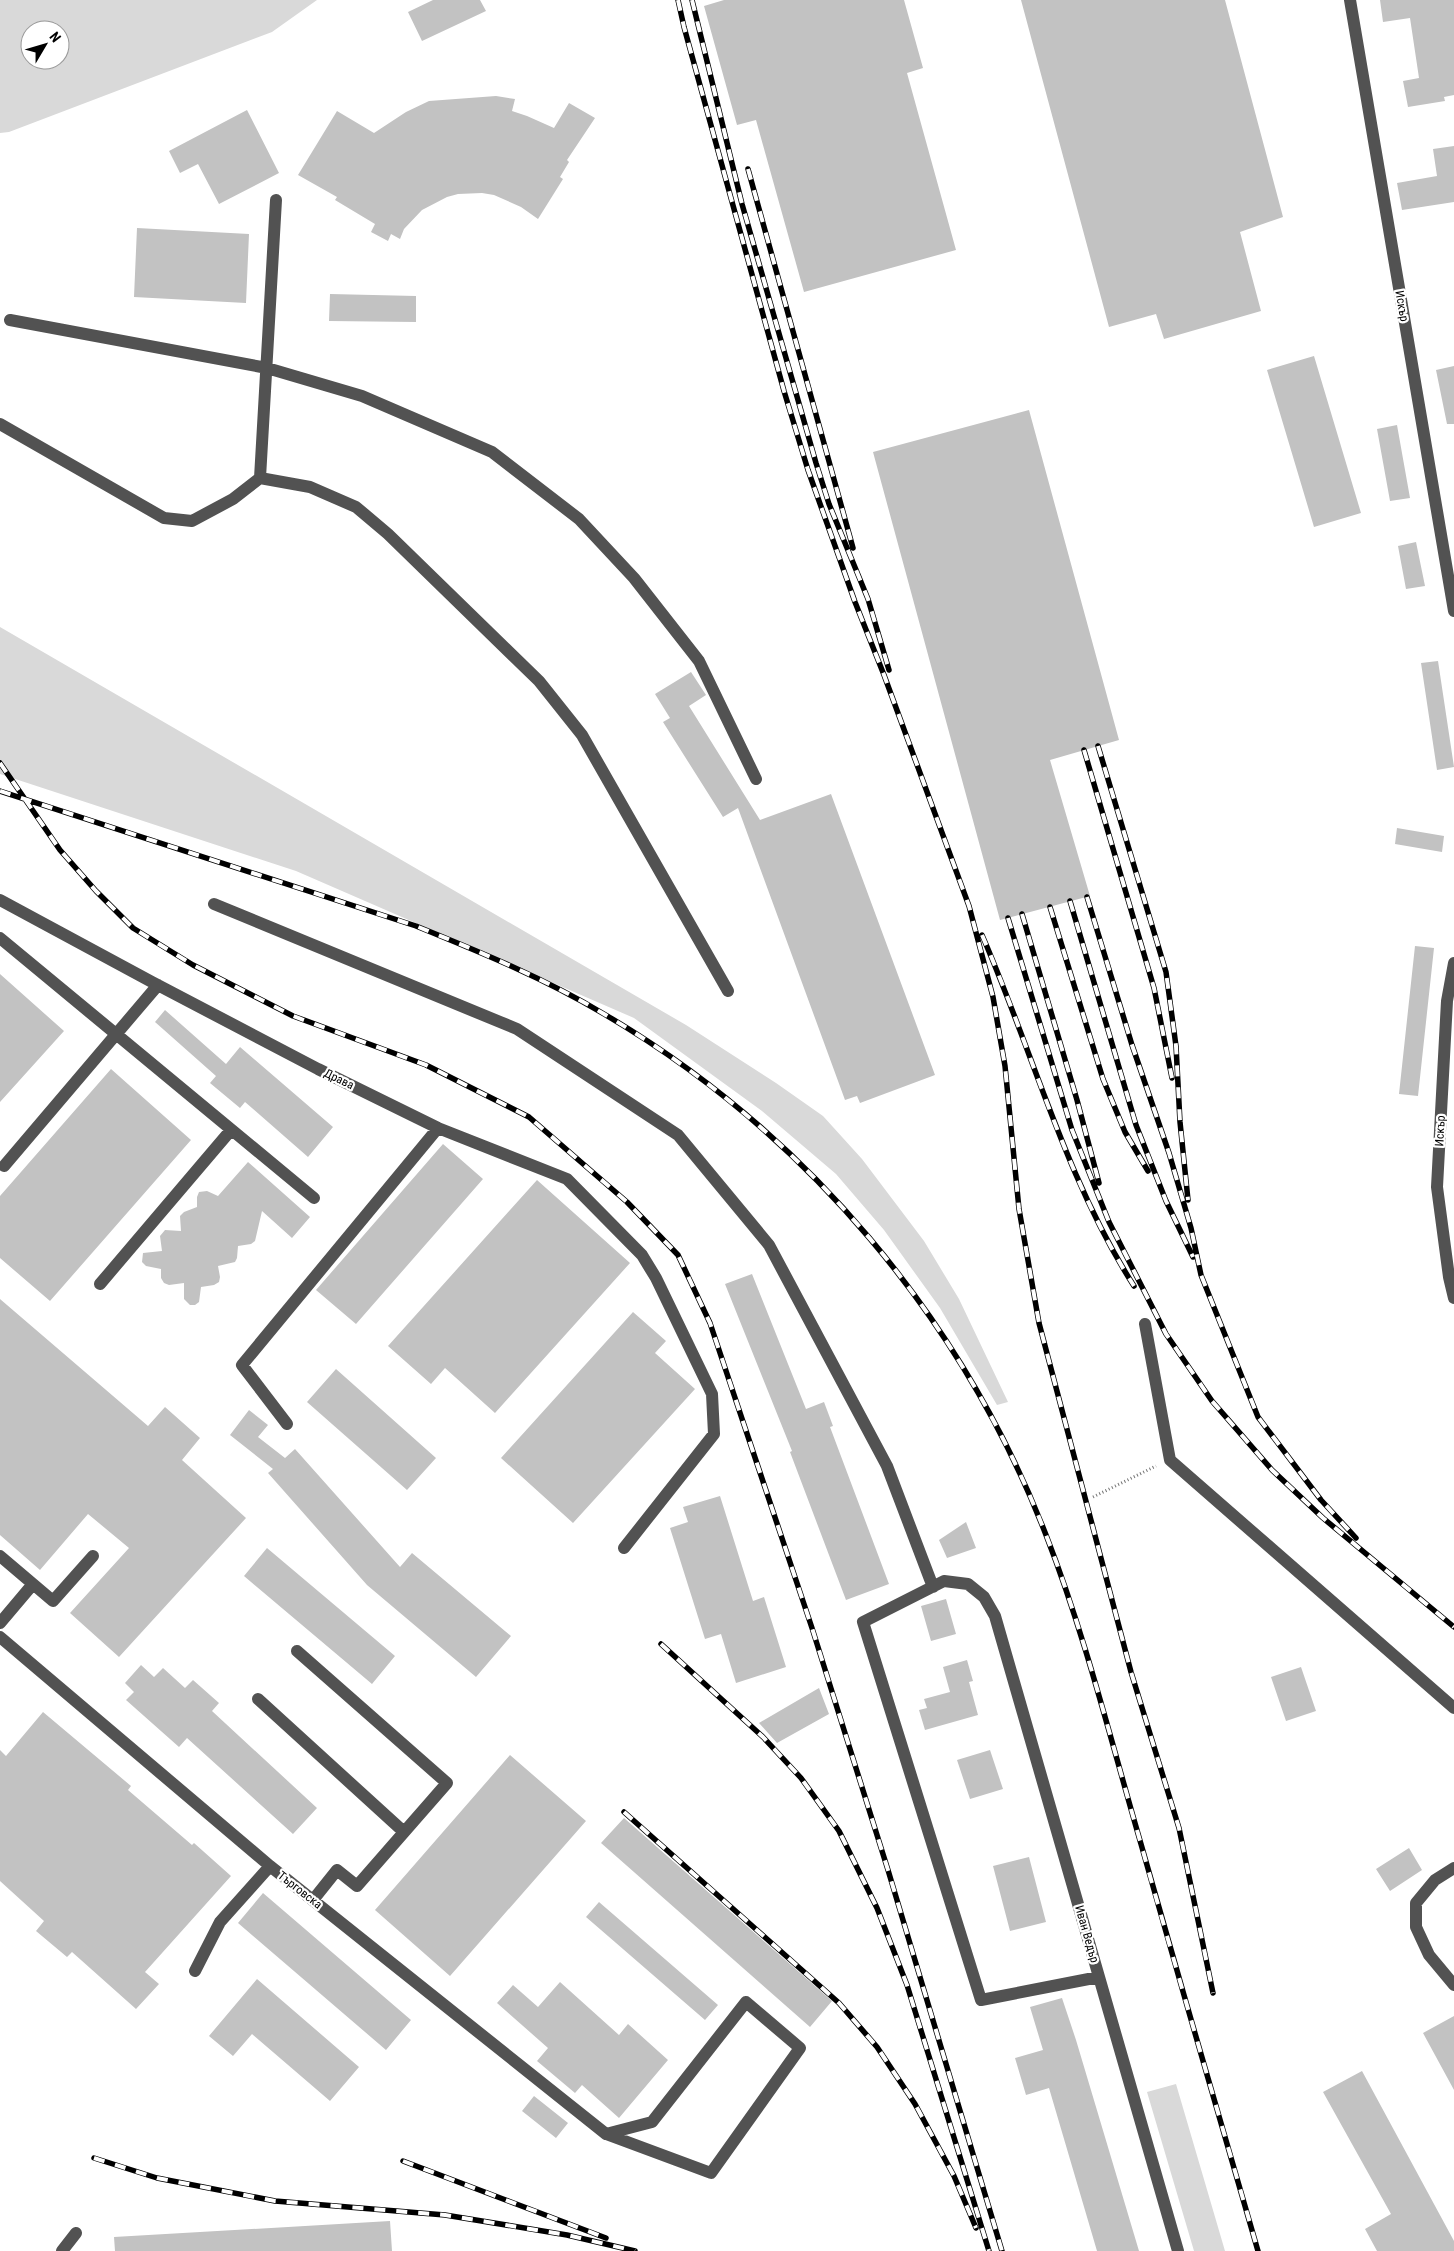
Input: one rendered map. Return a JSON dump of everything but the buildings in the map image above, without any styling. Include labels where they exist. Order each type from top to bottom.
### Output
[{"type":"street","name":"Искър","points":[[1350,0],[1450,559],[1454,611]]},
{"type":"street","points":[[260,478],[276,200]]},
{"type":"street","points":[[10,320],[267,368],[362,396],[492,452],[579,519],[634,578],[699,661],[756,779]]},
{"type":"street","points":[[0,424],[164,518],[192,521],[233,499],[260,478],[310,487],[356,507],[388,534],[539,682],[582,735],[728,991]]},
{"type":"street","name":"Драва","points":[[0,900],[318,1069],[438,1128],[567,1179],[642,1255],[656,1278],[712,1394],[714,1434],[624,1548]]},
{"type":"street","points":[[214,904],[517,1029],[678,1134],[769,1245],[887,1466],[934,1587]]},
{"type":"street","points":[[0,938],[314,1198]]},
{"type":"street","name":"Искър","points":[[1454,963],[1437,1187],[1454,1298]]},
{"type":"street","points":[[4,1166],[158,985]]},
{"type":"street","points":[[287,1424],[242,1365],[438,1128]]},
{"type":"street","points":[[100,1284],[231,1130]]},
{"type":"street","points":[[1145,1324],[1170,1460],[1454,1708]]},
{"type":"street","points":[[0,1556],[53,1601],[93,1556]]},
{"type":"street","name":"Иван Ведър","points":[[1099,1977],[981,2000],[862,1622],[944,1581],[968,1584],[984,1597],[995,1616],[1178,2251]]},
{"type":"street","points":[[0,1624],[33,1584]]},
{"type":"street","name":"Търговска","points":[[0,1638],[270,1866],[606,2134],[711,2173],[800,2048],[746,2002],[652,2122],[606,2134]]},
{"type":"street","points":[[297,1652],[447,1784],[357,1886],[337,1870],[313,1900]]},
{"type":"street","points":[[258,1699],[404,1832]]},
{"type":"street","points":[[196,1971],[220,1922],[270,1866]]},
{"type":"street","points":[[1454,1868],[1436,1880],[1416,1903],[1416,1927],[1429,1955],[1454,1985]]},
{"type":"street","points":[[62,2251],[76,2234]]},
{"type":"path","points":[[1094,1498],[1170,1460]]},
{"type":"shaded area","points":[[0,0],[317,0],[272,32],[9,132],[0,133]]},
{"type":"shaded area","points":[[0,627],[686,1025],[823,1116],[862,1159],[924,1241],[959,1299],[1008,1402],[997,1405],[940,1308],[884,1230],[836,1174],[762,1111],[634,1018],[296,871],[0,774]]},
{"type":"shaded area","points":[[1176,2084],[1225,2251],[1194,2251],[1147,2092]]},
{"type":"railway","points":[[678,0],[784,391],[808,470],[855,602],[884,675],[969,906],[993,997],[1005,1066],[1019,1209],[1039,1323],[1131,1672],[1179,1828],[1213,1993]]},
{"type":"railway","points":[[692,0],[742,204],[816,463],[829,504],[868,599],[889,670]]},
{"type":"railway","points":[[748,169],[853,548]]},
{"type":"railway","points":[[1098,746],[1166,972],[1176,1046],[1180,1122],[1188,1200]]},
{"type":"railway","points":[[1084,750],[1154,988],[1172,1078]]},
{"type":"railway","points":[[0,763],[60,850],[96,891],[133,928],[193,965],[293,1016],[426,1065],[529,1117],[627,1202],[678,1255],[710,1323],[812,1628],[888,1870],[1002,2251]]},
{"type":"railway","points":[[0,791],[416,926],[535,977],[604,1014],[677,1061],[746,1115],[810,1173],[869,1237],[922,1306],[970,1379],[1011,1455],[1046,1535],[1073,1611],[1097,1688],[1258,2251]]},
{"type":"railway","points":[[1087,897],[1132,1045],[1169,1153],[1191,1228],[1201,1275],[1258,1417],[1321,1500],[1356,1538]]},
{"type":"railway","points":[[1070,901],[1136,1125],[1166,1201],[1193,1257]]},
{"type":"railway","points":[[1050,907],[1103,1079],[1125,1132],[1148,1171]]},
{"type":"railway","points":[[1022,914],[1077,1100],[1099,1183]]},
{"type":"railway","points":[[1008,918],[1072,1130],[1109,1222],[1166,1334],[1212,1401],[1272,1470],[1323,1518],[1454,1627]]},
{"type":"railway","points":[[982,935],[1051,1114],[1088,1202],[1134,1286]]},
{"type":"railway","points":[[661,1644],[763,1737],[801,1778],[839,1831],[877,1908],[907,1985],[989,2251]]},
{"type":"railway","points":[[624,1812],[839,2003],[877,2047],[915,2104],[954,2176],[976,2228]]},
{"type":"railway","points":[[94,2158],[157,2178],[275,2201],[445,2215],[567,2235],[635,2251]]},
{"type":"railway","points":[[403,2161],[606,2238]]}]
